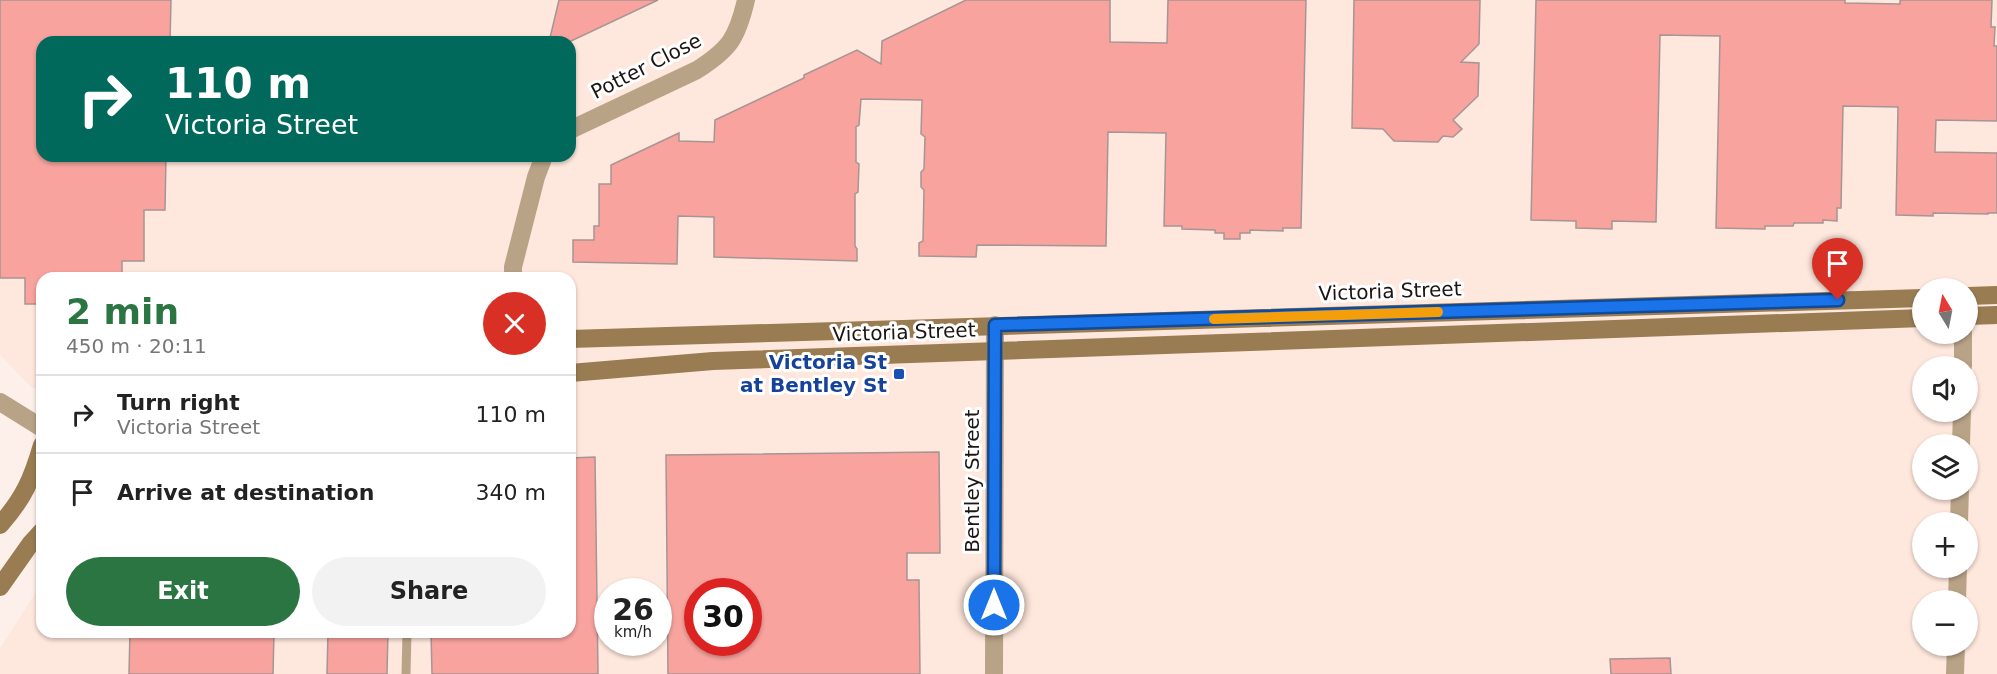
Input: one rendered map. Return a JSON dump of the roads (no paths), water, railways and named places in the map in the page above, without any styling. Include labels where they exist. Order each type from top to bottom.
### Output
[{"type":"main road","points":[[1978,296],[1997,295]]},
{"type":"main road","name":"Victoria Street","points":[[576,339],[1912,298]]},
{"type":"main road","points":[[1978,316],[1997,315]]},
{"type":"main road","name":"Victoria Street","points":[[576,372],[713,361],[1912,318]]},
{"type":"main road","points":[[0,525],[13,510],[27,487],[36,464]]},
{"type":"main road","points":[[0,587],[36,542]]},
{"type":"street","name":"Potter Close","points":[[576,127],[697,70],[715,59],[731,44],[740,25],[746,0]]},
{"type":"street","points":[[513,272],[542,162]]},
{"type":"street","name":"Bentley Street","points":[[994,674],[995,325]]},
{"type":"street","points":[[0,402],[36,424]]},
{"type":"street","points":[[1955,674],[1956,656]]},
{"type":"lane","points":[[406,674],[407,638]]},
{"type":"place","name":"Victoria St at Bentley St","points":[[899,374]]}]
